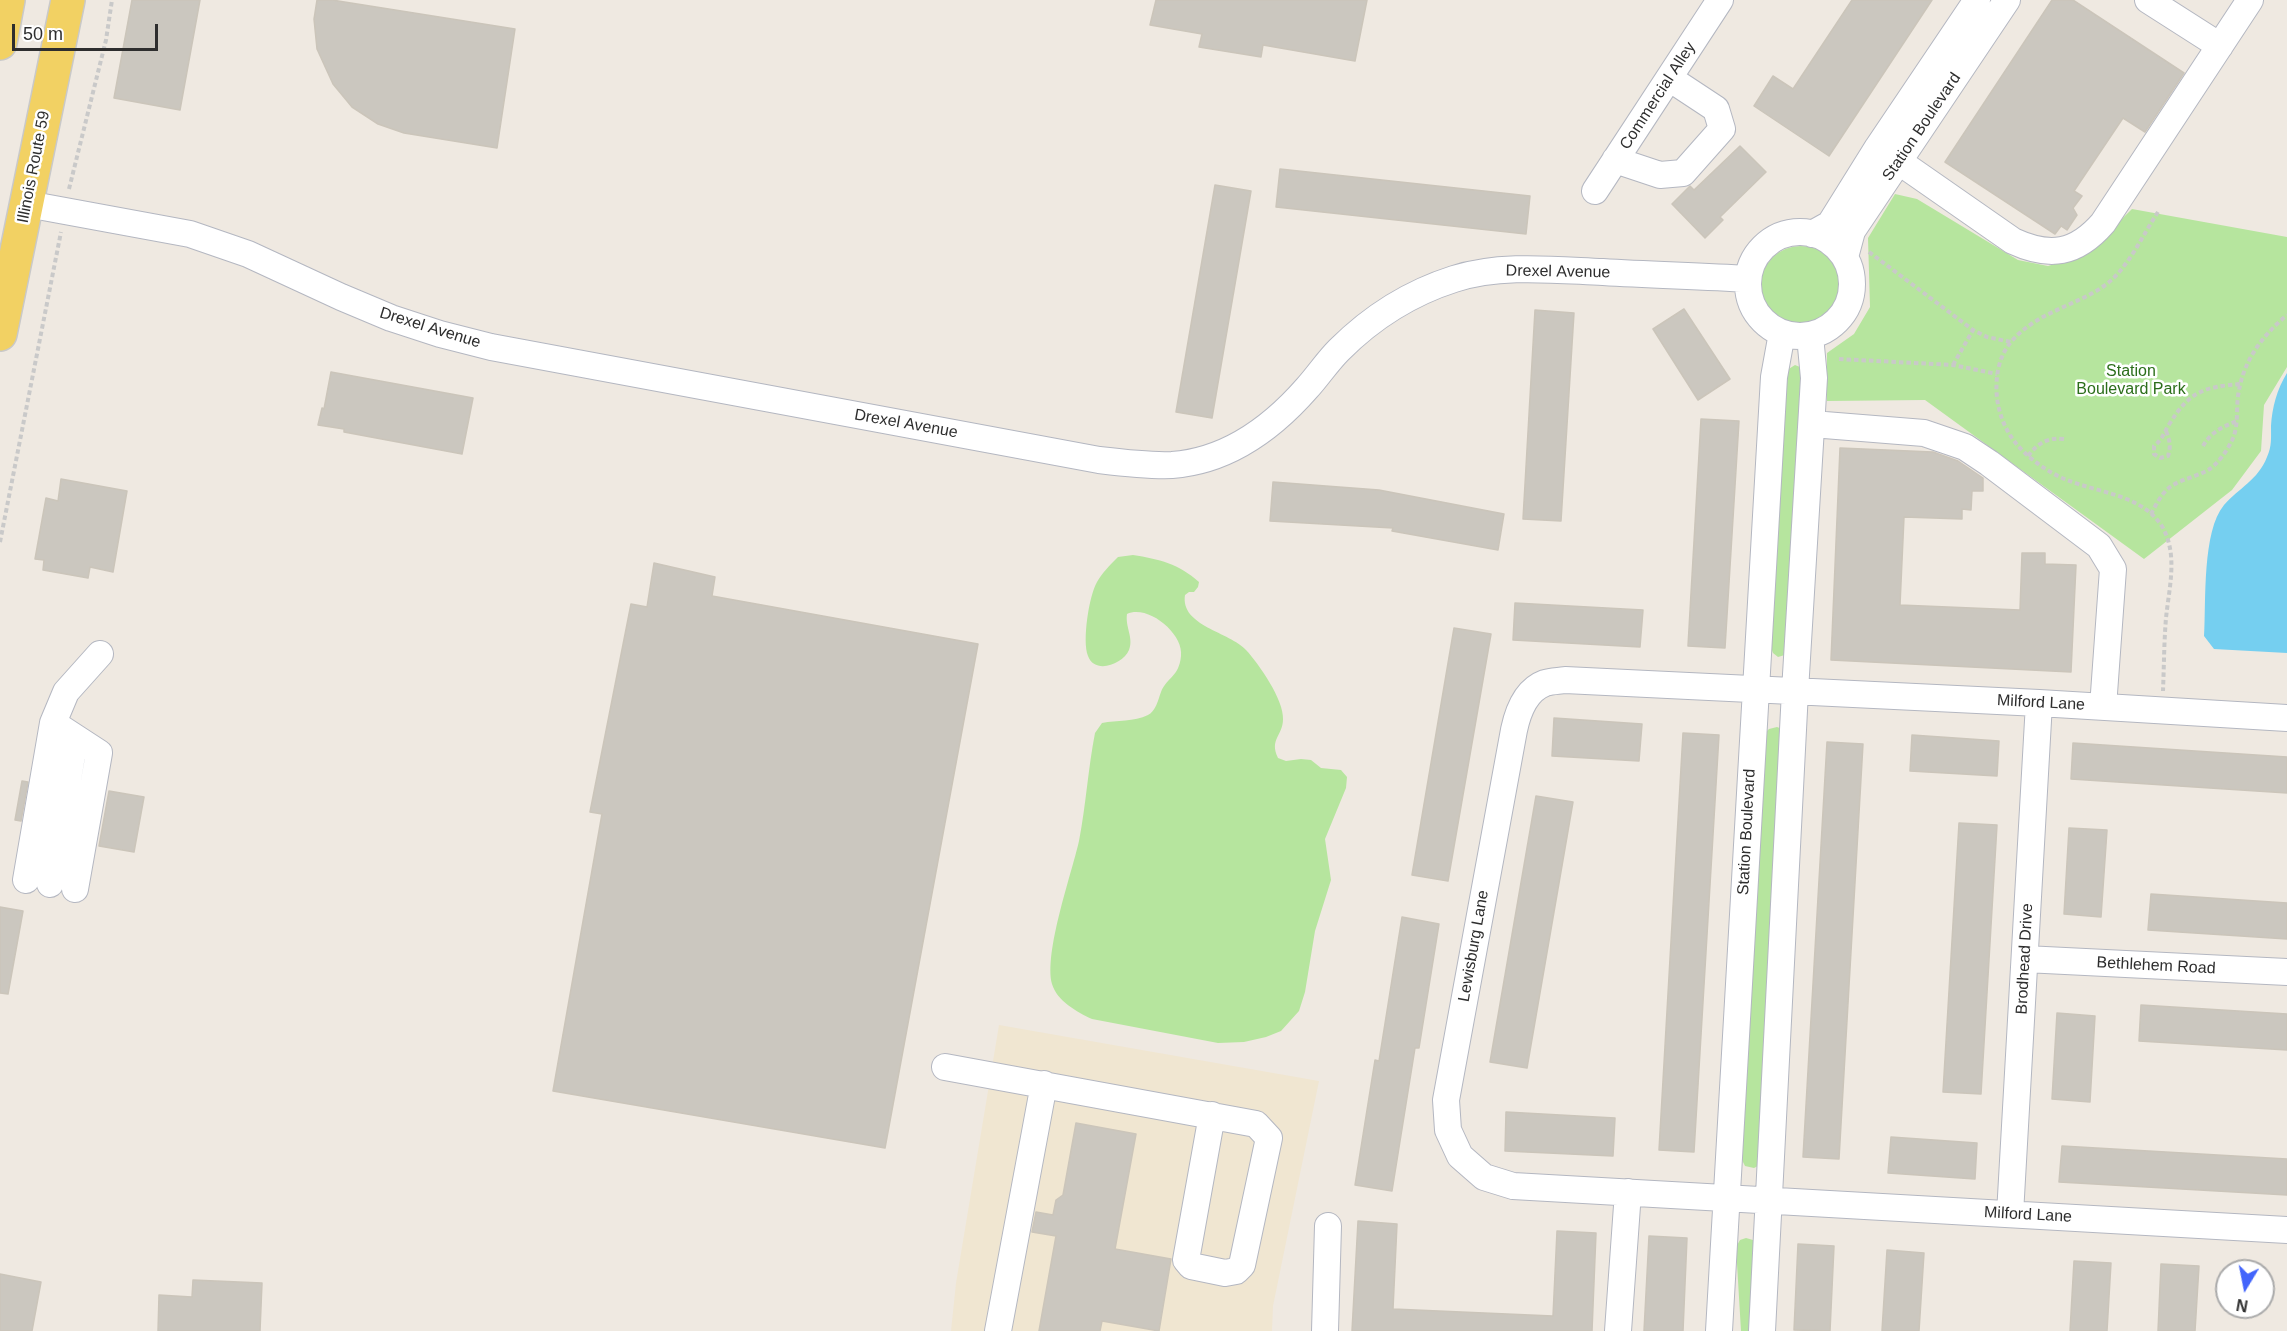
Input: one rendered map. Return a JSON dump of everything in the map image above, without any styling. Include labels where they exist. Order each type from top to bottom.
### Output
[{"type":"main road","points":[[0,43],[8,0]]},
{"type":"main road","name":"Illinois Route 59","points":[[0,334],[68,0]]},
{"type":"street","name":"Commercial Alley","points":[[1595,191],[1720,0]]},
{"type":"street","name":"Station Boulevard","points":[[1855,253],[1852,231],[1900,161],[1977,0]]},
{"type":"street","name":"Station Boulevard","points":[[1812,234],[1830,224],[1878,147],[2007,0]]},
{"type":"street","points":[[2148,0],[2220,46]]},
{"type":"street","points":[[1878,147],[2013,241],[2031,249],[2066,250],[2092,236],[2103,223],[2250,0]]},
{"type":"street","points":[[1615,160],[1660,176],[1683,173],[1722,129],[1716,109],[1669,78]]},
{"type":"street","name":"Drexel Avenue","points":[[27,204],[190,234],[222,244],[391,318],[491,347],[1100,460],[1141,465],[1174,465],[1219,454],[1239,446],[1277,420],[1339,350],[1383,312],[1409,297],[1454,279],[1492,271],[1545,269],[1748,279]]},
{"type":"street","points":[[1797,232],[1812,234],[1855,253],[1851,272],[1852,289],[1848,305],[1839,319],[1826,330],[1810,336],[1782,333],[1767,324],[1756,311],[1749,296],[1748,279],[1756,258],[1770,242],[1783,235],[1797,232]]},
{"type":"street","name":"Station Boulevard","points":[[1719,1331],[1774,377],[1782,333]]},
{"type":"street","points":[[1762,1331],[1795,691],[1812,424],[1814,378],[1810,336]]},
{"type":"street","points":[[1812,424],[1924,433],[1965,447],[2099,546],[2113,569],[2103,707]]},
{"type":"street","points":[[75,738],[38,882],[53,723],[66,692],[100,654]]},
{"type":"street","name":"Lewisburg Lane","points":[[1725,1198],[1513,1186],[1484,1177],[1460,1156],[1448,1130],[1446,1100],[1519,709],[1530,693],[1545,683],[1564,680],[1795,691]]},
{"type":"street","name":"Milford Lane","points":[[1795,691],[2287,718]]},
{"type":"street","name":"Brodhead Drive","points":[[2010,1214],[2039,703]]},
{"type":"street","points":[[53,723],[99,753],[75,889]]},
{"type":"street","name":"Bethlehem Road","points":[[2025,959],[2287,972]]},
{"type":"street","points":[[945,1067],[1044,1084],[1212,1115],[1256,1124],[1269,1138],[1242,1265],[1236,1271],[1225,1273],[1191,1266],[1186,1260],[1212,1115]]},
{"type":"street","points":[[998,1331],[1044,1084]]},
{"type":"street","points":[[1618,1331],[1628,1192]]},
{"type":"street","name":"Milford Lane","points":[[1725,1198],[2287,1230]]},
{"type":"street","points":[[1324,1331],[1328,1227]]},
{"type":"path","points":[[0,542],[64,211],[106,40],[112,0]]},
{"type":"path","points":[[2158,213],[2123,267],[2107,284],[2091,295],[2040,318],[2011,342],[2001,361],[1996,390],[2001,417],[2007,431],[2028,456],[2047,471],[2068,481],[2119,496],[2136,504],[2151,514],[2164,530],[2171,557],[2163,694]]},
{"type":"path","points":[[1855,253],[1973,330],[1987,337],[2011,342]]},
{"type":"path","points":[[2151,514],[2170,487],[2216,464],[2231,442],[2241,384],[2248,361],[2257,345],[2287,315]]},
{"type":"path","points":[[1953,365],[1973,330]]},
{"type":"path","points":[[1839,359],[1953,365],[1997,374]]},
{"type":"path","points":[[2166,431],[2170,440],[2170,448],[2168,456],[2160,458],[2154,454],[2154,446],[2164,437],[2166,431],[2184,402],[2196,393],[2217,386],[2241,384]]},
{"type":"path","points":[[2203,446],[2208,437],[2221,427],[2236,421]]},
{"type":"path","points":[[2028,456],[2037,444],[2056,438],[2064,439]]},
{"type":"shaded area","points":[[999,1025],[1319,1081],[1273,1306],[1272,1331],[951,1331],[956,1283]]},
{"type":"green space","name":"Station Boulevard Park","points":[[1895,194],[1917,199],[2018,260],[2048,266],[2086,254],[2132,209],[2287,237],[2287,367],[2264,405],[2261,451],[2232,490],[2144,559],[1925,400],[1827,401],[1827,353],[1854,334],[1870,307],[1868,238]]},
{"type":"green space","points":[[1801,246],[1817,249],[1830,258],[1839,271],[1842,287],[1839,303],[1830,316],[1817,325],[1801,328],[1785,325],[1772,316],[1763,303],[1760,287],[1763,271],[1772,258],[1785,249]]},
{"type":"green space","points":[[1795,365],[1805,369],[1788,654],[1778,657],[1771,648],[1787,370]]},
{"type":"green space","points":[[1133,555],[1168,563],[1199,582],[1194,592],[1185,595],[1186,606],[1190,614],[1239,644],[1264,673],[1282,711],[1282,725],[1275,746],[1278,758],[1286,761],[1311,760],[1321,768],[1341,770],[1347,777],[1346,788],[1325,839],[1331,880],[1315,931],[1305,992],[1299,1011],[1281,1031],[1266,1037],[1244,1042],[1218,1043],[1092,1019],[1063,1001],[1052,984],[1052,953],[1055,934],[1079,841],[1095,733],[1102,723],[1137,719],[1151,713],[1161,692],[1180,663],[1180,647],[1171,630],[1154,617],[1135,612],[1127,614],[1130,646],[1121,660],[1102,666],[1092,662],[1088,656],[1086,649],[1087,619],[1091,597],[1097,582],[1118,557]]},
{"type":"green space","points":[[1777,727],[1782,729],[1758,1166],[1754,1168],[1745,1166],[1741,1158],[1766,732]]},
{"type":"green space","points":[[1746,1238],[1753,1240],[1757,1247],[1752,1331],[1741,1331],[1736,1247],[1740,1240]]},
{"type":"water","points":[[2287,373],[2287,653],[2214,649],[2204,636],[2206,568],[2212,532],[2224,505],[2259,472],[2267,457],[2274,406]]},
{"type":"building","points":[[132,0],[200,0],[180,110],[114,98]]},
{"type":"building","points":[[317,0],[332,0],[515,29],[497,148],[404,133],[378,124],[352,107],[333,84],[317,49],[314,19]]},
{"type":"building","points":[[1156,0],[1367,0],[1355,61],[1263,45],[1261,57],[1199,47],[1202,34],[1150,25]]},
{"type":"building","points":[[1852,0],[1932,0],[1829,156],[1754,106],[1773,76],[1793,89]]},
{"type":"building","points":[[2052,0],[2073,0],[2184,73],[2145,132],[2123,118],[2074,191],[2082,196],[2073,208],[2077,215],[2067,230],[2061,226],[2055,234],[1945,162]]},
{"type":"building","points":[[1740,146],[1766,172],[1720,217],[1723,220],[1705,238],[1672,204],[1690,186],[1694,190]]},
{"type":"building","points":[[1280,169],[1530,196],[1526,234],[1276,207]]},
{"type":"building","points":[[1215,185],[1251,191],[1212,418],[1176,412]]},
{"type":"building","points":[[1684,309],[1730,379],[1698,400],[1653,329]]},
{"type":"building","points":[[1535,310],[1574,313],[1561,521],[1523,519]]},
{"type":"building","points":[[331,372],[473,398],[462,454],[318,425],[322,408],[324,409]]},
{"type":"building","points":[[1701,419],[1739,421],[1725,648],[1688,646]]},
{"type":"building","points":[[1840,448],[1933,452],[1958,461],[1983,478],[1983,491],[1972,491],[1971,510],[1962,509],[1962,519],[1904,517],[1900,605],[2020,610],[2022,553],[2045,553],[2045,564],[2076,565],[2071,672],[1831,660]]},
{"type":"building","points":[[61,479],[127,491],[113,572],[90,567],[88,578],[43,570],[44,560],[35,559],[46,498],[58,501]]},
{"type":"building","points":[[1273,482],[1379,490],[1504,514],[1498,550],[1392,531],[1393,528],[1270,521]]},
{"type":"building","points":[[654,563],[715,577],[712,596],[978,644],[885,1148],[553,1091],[602,814],[590,812],[631,604],[647,607]]},
{"type":"building","points":[[1515,603],[1643,610],[1640,647],[1513,640]]},
{"type":"building","points":[[1454,628],[1491,634],[1448,881],[1412,875]]},
{"type":"building","points":[[1554,718],[1642,724],[1639,761],[1552,756]]},
{"type":"building","points":[[1683,733],[1719,735],[1694,1152],[1659,1150]]},
{"type":"building","points":[[1912,735],[1999,741],[1997,776],[1910,771]]},
{"type":"building","points":[[1827,742],[1863,744],[1839,1159],[1803,1157]]},
{"type":"building","points":[[2073,743],[2287,757],[2287,793],[2071,779]]},
{"type":"building","points":[[22,781],[28,782],[21,821],[15,820]]},
{"type":"building","points":[[109,791],[144,797],[134,852],[99,846]]},
{"type":"building","points":[[1536,796],[1573,802],[1527,1068],[1490,1062]]},
{"type":"building","points":[[1959,823],[1997,825],[1981,1094],[1943,1092]]},
{"type":"building","points":[[2069,828],[2107,830],[2101,917],[2064,914]]},
{"type":"building","points":[[2151,894],[2287,903],[2287,939],[2148,930]]},
{"type":"building","points":[[0,907],[23,911],[8,994],[0,993]]},
{"type":"building","points":[[1402,917],[1439,924],[1419,1048],[1415,1048],[1392,1191],[1355,1185],[1375,1060],[1379,1061]]},
{"type":"building","points":[[2141,1005],[2287,1014],[2287,1050],[2139,1041]]},
{"type":"building","points":[[2057,1013],[2095,1016],[2090,1102],[2052,1099]]},
{"type":"building","points":[[1506,1112],[1615,1118],[1613,1156],[1505,1151]]},
{"type":"building","points":[[1076,1123],[1136,1134],[1115,1249],[1171,1259],[1159,1331],[1102,1321],[1100,1331],[1039,1331],[1056,1236],[1032,1232],[1036,1212],[1053,1215],[1056,1200],[1063,1195]]},
{"type":"building","points":[[1891,1137],[1977,1143],[1975,1179],[1888,1173]]},
{"type":"building","points":[[2062,1146],[2287,1159],[2287,1195],[2059,1182]]},
{"type":"building","points":[[1358,1221],[1397,1224],[1393,1309],[1553,1316],[1557,1231],[1596,1233],[1592,1331],[1352,1331]]},
{"type":"building","points":[[1649,1236],[1687,1238],[1683,1331],[1644,1331]]},
{"type":"building","points":[[1798,1244],[1834,1246],[1830,1331],[1794,1330]]},
{"type":"building","points":[[1887,1250],[1924,1253],[1919,1331],[1882,1331]]},
{"type":"building","points":[[2074,1261],[2111,1263],[2107,1331],[2070,1331]]},
{"type":"building","points":[[2161,1264],[2199,1266],[2195,1331],[2158,1331]]},
{"type":"building","points":[[0,1274],[41,1282],[32,1331],[0,1331]]},
{"type":"building","points":[[193,1280],[262,1283],[260,1331],[158,1331],[159,1295],[192,1297]]}]
